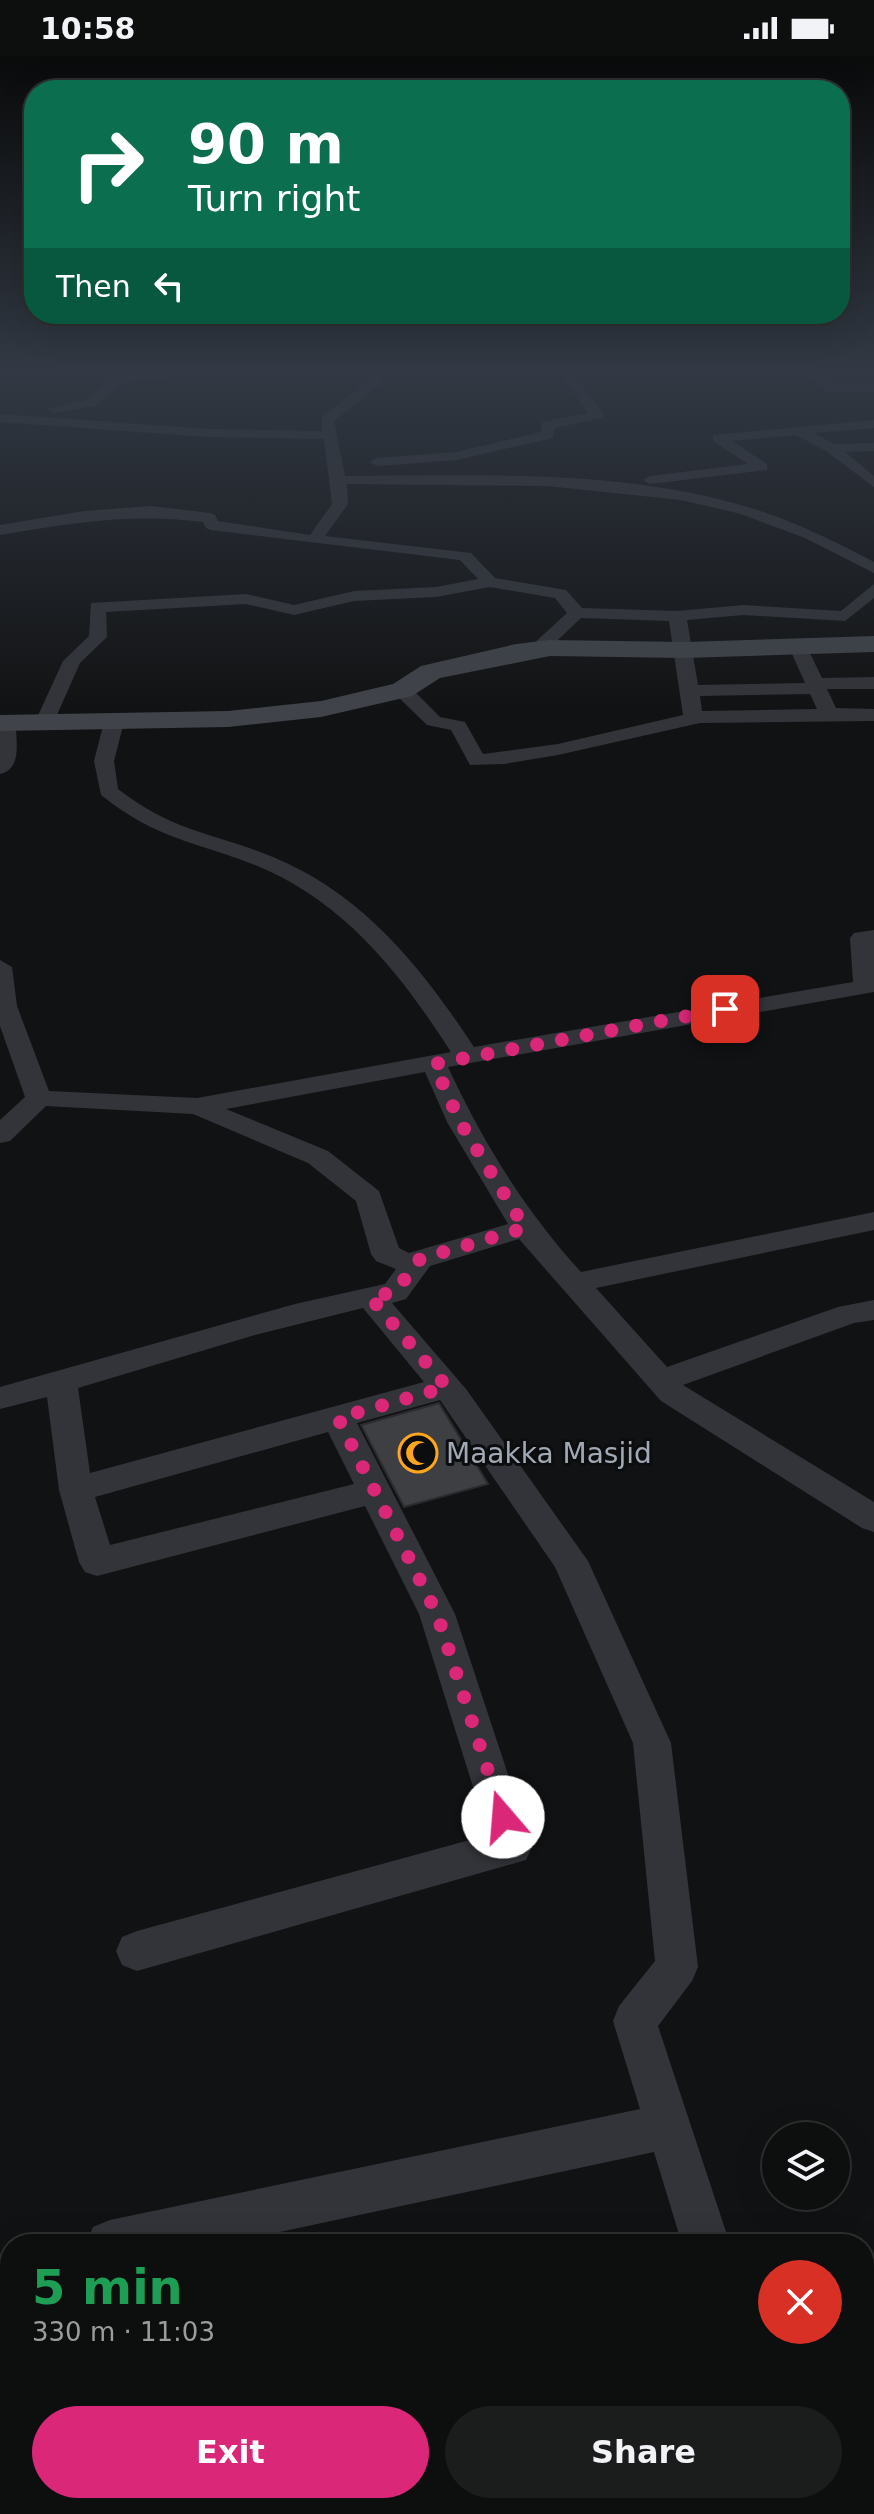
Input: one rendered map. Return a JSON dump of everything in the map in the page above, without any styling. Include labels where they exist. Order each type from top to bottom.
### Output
[{"type":"street","points":[[314,540],[340,504],[339,483]]},
{"type":"street","points":[[526,483],[627,483]]},
{"type":"street","points":[[616,484],[714,500],[826,539],[874,568]]},
{"type":"street","points":[[0,530],[84,516],[151,511],[210,518],[211,525],[248,532],[465,556],[490,582]]},
{"type":"street","points":[[45,722],[72,661],[98,637],[97,607],[246,599],[294,610],[354,596],[436,592],[490,582],[560,594],[577,613]]},
{"type":"street","points":[[537,650],[577,613],[677,616],[743,610],[845,616],[874,589]]},
{"type":"street","points":[[677,616],[685,650],[692,717]]},
{"type":"street","points":[[2,764],[3,724],[228,719],[321,709],[402,690],[431,672],[537,650],[685,650],[874,644]]},
{"type":"street","points":[[798,647],[829,714]]},
{"type":"street","points":[[689,691],[874,683]]},
{"type":"street","points":[[402,690],[434,721],[458,726],[477,761],[532,758],[692,717],[874,715]]},
{"type":"street","points":[[114,722],[104,761],[108,791],[143,818],[178,834],[265,862],[313,885],[387,944],[428,996],[467,1057]]},
{"type":"street","points":[[0,1135],[39,1098],[197,1106],[669,1019],[866,987],[862,938],[874,937]]},
{"type":"street","points":[[0,967],[6,1027],[39,1098]]},
{"type":"street","points":[[434,1064],[460,1122],[525,1228],[672,1393],[874,1519]]},
{"type":"street","points":[[197,1106],[318,1157],[369,1197],[386,1254],[415,1266]]},
{"type":"street","points":[[574,1283],[874,1221]]},
{"type":"street","points":[[0,1398],[395,1292],[420,1259],[525,1228]]},
{"type":"street","points":[[370,1297],[447,1387],[570,1561],[652,1743],[677,1967],[635,2021],[703,2234]]},
{"type":"street","points":[[661,1381],[849,1314],[874,1310]]},
{"type":"street","points":[[61,1383],[76,1490],[97,1562],[375,1491]]},
{"type":"street","points":[[76,1490],[447,1387]]},
{"type":"street","points":[[137,1951],[512,1847],[437,1614],[338,1418]]},
{"type":"street","points":[[157,2234],[669,2126]]},
{"type":"building","name":"Maakka Masjid","points":[[439,1403],[488,1484],[404,1507],[361,1425]]},
{"type":"place","name":"Maakka Masjid","points":[[418,1453]]},
{"type":"route","points":[[503,1817],[437,1614],[338,1418],[447,1387],[370,1297],[395,1292],[420,1259],[525,1228],[460,1122],[434,1064],[725,1009]]}]
